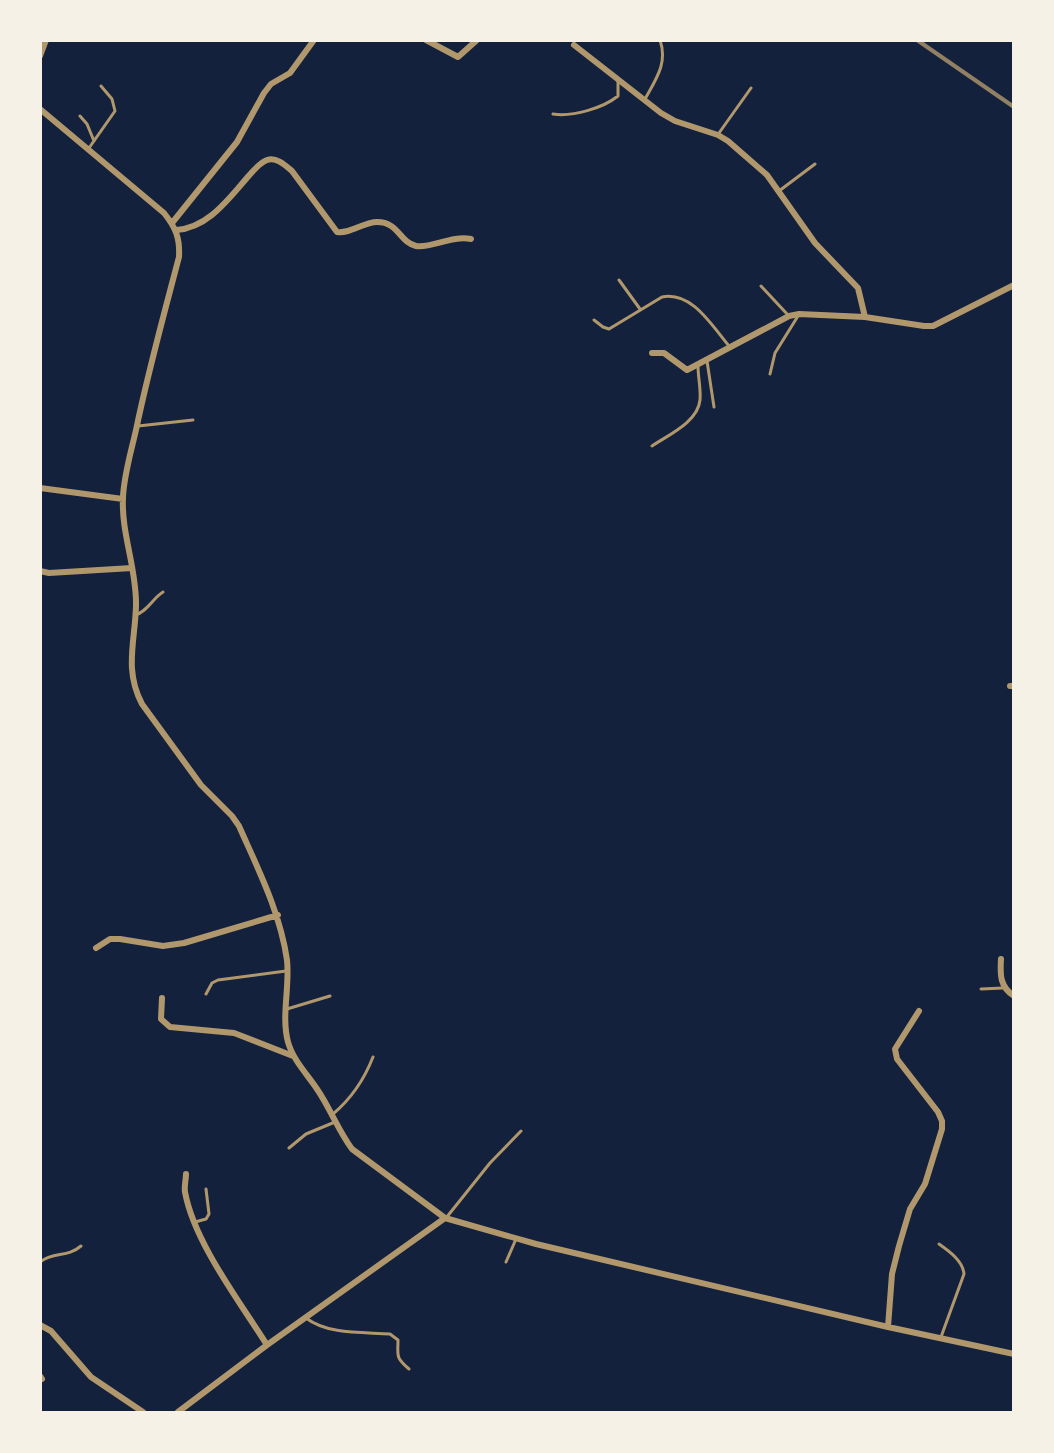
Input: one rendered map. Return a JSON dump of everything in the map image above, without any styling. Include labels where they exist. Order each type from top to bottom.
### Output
[{"type":"street","points":[[40,56],[46,40]]},
{"type":"street","points":[[174,227],[237,142],[264,93],[271,84],[290,73],[314,40]]},
{"type":"street","points":[[426,40],[458,57],[477,40]]},
{"type":"street","points":[[574,45],[644,100],[675,121],[717,135],[740,149],[767,175],[815,243],[858,288],[865,317]]},
{"type":"street","points":[[40,109],[164,213],[174,227],[180,244],[179,257],[136,427],[123,499],[123,515],[135,592],[132,677],[142,704],[201,785],[239,825],[278,915],[288,971],[288,1042],[293,1056],[318,1089],[352,1149],[445,1218],[516,1239],[888,1328],[1014,1354]]},
{"type":"street","points":[[174,227],[188,229],[199,224],[219,208],[255,169],[266,160],[275,159],[292,171],[337,232],[376,222],[388,224],[397,229],[407,242],[418,246],[447,239],[464,237],[471,239]]},
{"type":"street","points":[[652,353],[664,353],[685,370],[698,366],[789,316],[799,314],[865,317],[933,326],[1014,285]]},
{"type":"street","points":[[40,488],[123,499]]},
{"type":"street","points":[[40,571],[49,573],[132,568]]},
{"type":"street","points":[[96,948],[110,939],[163,946],[184,943],[278,915]]},
{"type":"street","points":[[1001,960],[1000,974],[1003,988],[1014,996]]},
{"type":"street","points":[[162,998],[161,1019],[170,1027],[234,1033],[293,1056]]},
{"type":"street","points":[[888,1328],[892,1274],[901,1236],[910,1209],[925,1184],[942,1129],[942,1121],[938,1112],[897,1059],[895,1049],[919,1011]]},
{"type":"street","points":[[186,1174],[185,1190],[195,1222],[210,1254],[267,1345]]},
{"type":"street","points":[[177,1413],[305,1317],[445,1218]]},
{"type":"street","points":[[40,1325],[51,1330],[91,1377],[143,1413]]},
{"type":"lane","points":[[644,100],[662,67],[663,55],[660,40]]},
{"type":"lane","points":[[553,114],[566,115],[604,105],[618,96],[620,90],[618,80]]},
{"type":"lane","points":[[88,149],[115,111],[112,99],[101,86]]},
{"type":"lane","points":[[717,135],[751,88]]},
{"type":"lane","points":[[80,116],[87,124],[94,141]]},
{"type":"lane","points":[[779,191],[815,164]]},
{"type":"lane","points":[[619,280],[640,309]]},
{"type":"lane","points":[[761,286],[789,316]]},
{"type":"lane","points":[[594,320],[609,329],[662,297],[679,296],[693,305],[730,348]]},
{"type":"lane","points":[[770,374],[775,353],[799,314]]},
{"type":"lane","points":[[707,361],[714,407]]},
{"type":"lane","points":[[652,446],[684,424],[699,407],[698,366]]},
{"type":"lane","points":[[136,427],[193,420]]},
{"type":"lane","points":[[135,615],[146,610],[151,601],[163,592]]},
{"type":"lane","points":[[206,994],[212,983],[218,980],[288,971]]},
{"type":"lane","points":[[981,989],[1003,988]]},
{"type":"lane","points":[[287,1009],[330,996]]},
{"type":"lane","points":[[332,1116],[360,1085],[373,1057]]},
{"type":"lane","points":[[289,1148],[306,1134],[335,1122]]},
{"type":"lane","points":[[445,1218],[490,1163],[521,1131]]},
{"type":"lane","points":[[195,1222],[206,1219],[209,1214],[206,1189]]},
{"type":"lane","points":[[506,1262],[516,1239]]},
{"type":"lane","points":[[939,1245],[956,1259],[963,1268],[964,1275],[940,1339]]},
{"type":"lane","points":[[40,1262],[57,1255],[74,1252],[81,1246]]},
{"type":"lane","points":[[305,1317],[319,1326],[333,1329],[390,1334],[398,1340],[399,1361],[409,1369]]},
{"type":"railway","points":[[917,40],[1014,107]]}]
